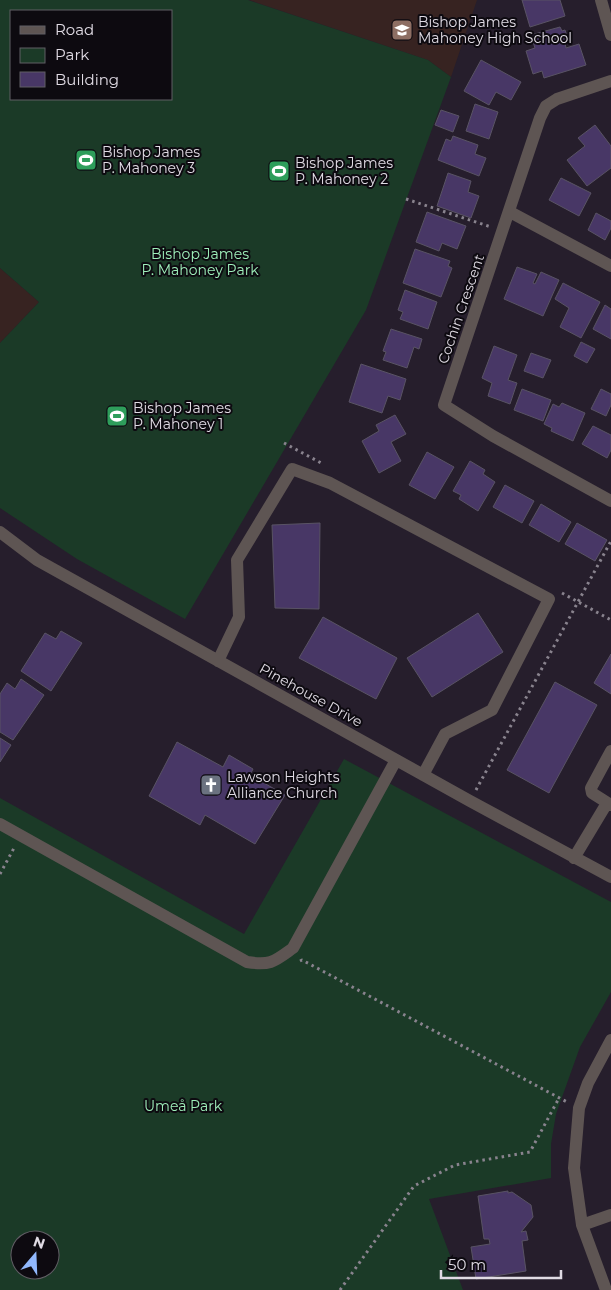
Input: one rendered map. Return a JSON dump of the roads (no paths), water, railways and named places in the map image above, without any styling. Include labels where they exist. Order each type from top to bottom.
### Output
[{"type":"street","points":[[601,0],[611,35]]},
{"type":"street","name":"Cochin Crescent","points":[[611,82],[557,99],[546,106],[540,118],[444,405],[493,436],[611,500]]},
{"type":"street","points":[[510,212],[611,266]]},
{"type":"street","points":[[218,661],[239,617],[237,560],[292,469],[330,483],[549,599],[492,710],[445,734],[423,775]]},
{"type":"street","name":"Pinehouse Drive","points":[[0,532],[37,560],[611,878]]},
{"type":"street","points":[[574,858],[609,804],[592,793],[591,788],[611,751]]},
{"type":"street","points":[[0,824],[247,962],[255,964],[272,962],[293,948],[396,760]]},
{"type":"street","points":[[606,1290],[582,1226],[574,1168],[579,1108],[588,1083],[611,1040]]},
{"type":"street","points":[[582,1226],[611,1214]]},
{"type":"place","name":"Bishop James Mahoney High School","points":[[402,30]]},
{"type":"place","name":"Bishop James P. Mahoney 3","points":[[86,160]]},
{"type":"place","name":"Bishop James P. Mahoney 2","points":[[279,171]]},
{"type":"place","name":"Bishop James P. Mahoney 1","points":[[117,416]]},
{"type":"place","name":"Lawson Heights Alliance Church","points":[[211,785]]},
{"type":"park label","name":"Bishop James P. Mahoney Park","points":[[200,262]]},
{"type":"park label","name":"Umeå Park","points":[[183,1106]]}]
